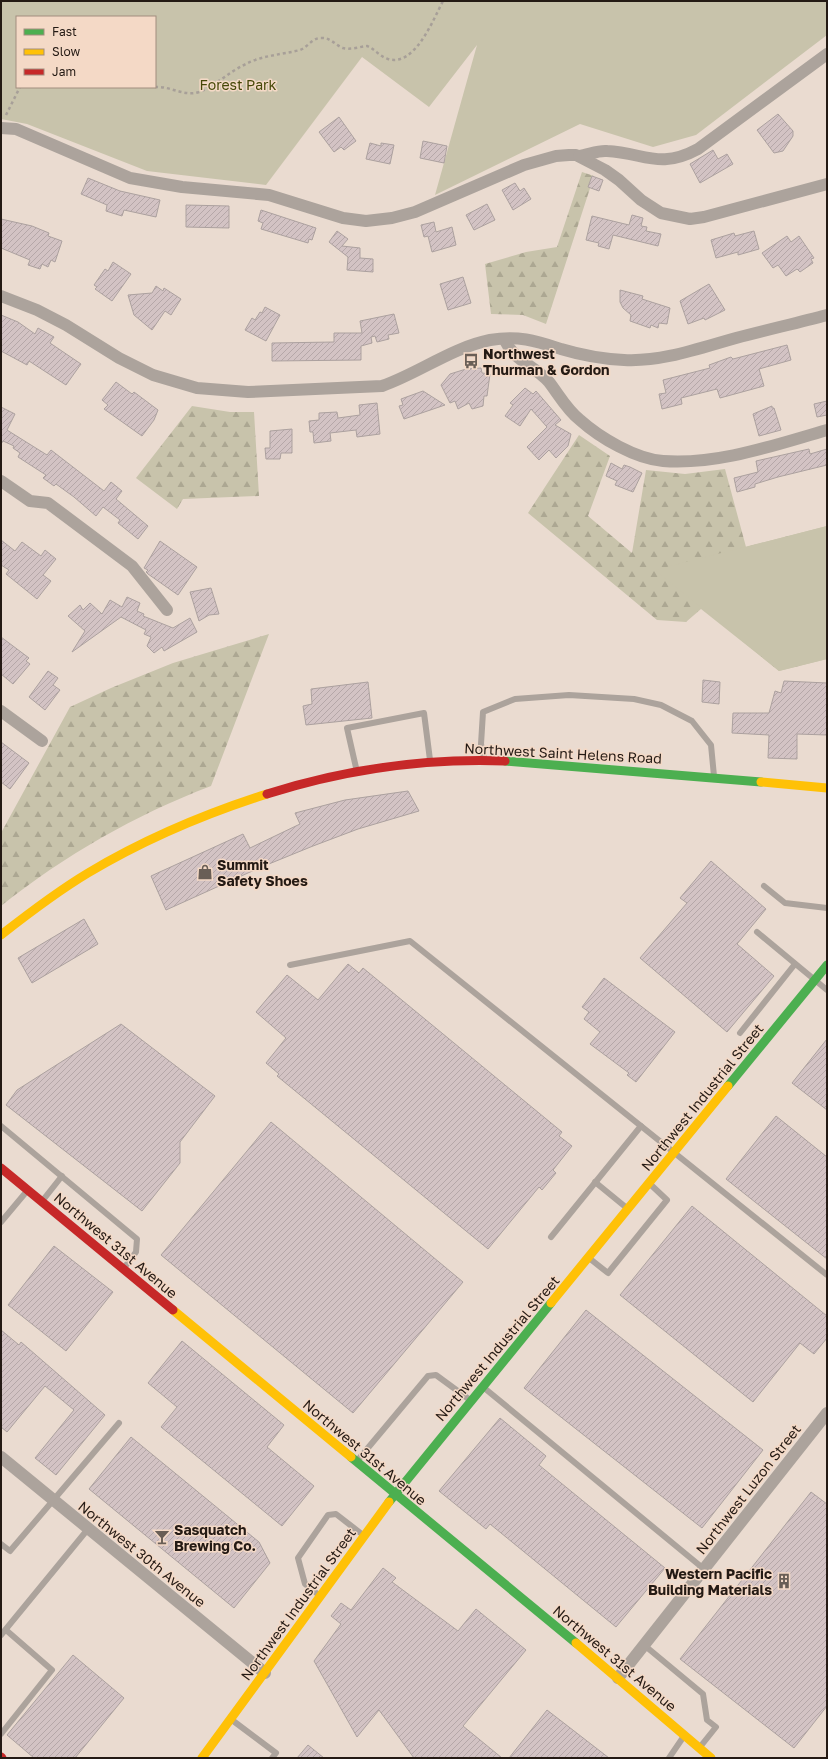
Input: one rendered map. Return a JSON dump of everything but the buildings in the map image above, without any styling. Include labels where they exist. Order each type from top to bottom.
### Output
[{"type":"street","points":[[3,123],[130,178],[182,187],[268,195],[343,218],[366,221],[392,218],[414,212],[536,161],[556,156],[579,156],[606,150],[655,160],[671,160],[685,156],[698,149],[827,54]]},
{"type":"street","points":[[579,156],[605,170],[619,180],[650,207],[675,217],[690,219],[704,217],[827,184]]},
{"type":"street","points":[[1,296],[38,310],[66,325],[119,358],[153,375],[197,388],[222,391],[286,392],[382,386],[467,346],[492,340],[504,339],[530,339],[582,354],[624,360],[658,359],[827,315]]},
{"type":"street","points":[[504,339],[509,349],[516,357],[545,377],[578,419],[604,438],[647,457],[662,461],[693,461],[719,458],[827,430]]},
{"type":"street","points":[[1,481],[30,501],[48,503],[132,566],[167,610]]},
{"type":"street","points":[[1,711],[42,741]]},
{"type":"street","name":"Northwest Saint Helens Road","points":[[1,935],[41,904],[79,878],[126,851],[175,828],[226,806],[278,790],[357,772],[430,762],[484,760],[566,764],[827,788]]},
{"type":"street","name":"Northwest Industrial Street","points":[[202,1758],[395,1494],[629,1210],[827,965]]},
{"type":"street","name":"Northwest 31st Avenue","points":[[1,1168],[618,1678],[711,1758]]},
{"type":"street","name":"Northwest Luzon Street","points":[[618,1678],[827,1413]]},
{"type":"street","name":"Northwest 30th Avenue","points":[[2,1460],[264,1673]]},
{"type":"lane","points":[[484,760],[481,744],[483,712],[515,698],[569,696],[634,699],[661,705],[692,721],[711,745],[714,777]]},
{"type":"lane","points":[[357,772],[348,728],[424,713],[430,762]]},
{"type":"lane","points":[[764,886],[785,903],[827,908]]},
{"type":"lane","points":[[757,932],[827,990]]},
{"type":"lane","points":[[290,965],[410,941],[827,1275]]},
{"type":"lane","points":[[740,1033],[795,964]]},
{"type":"lane","points":[[1,1126],[137,1239],[136,1252],[123,1269]]},
{"type":"lane","points":[[551,1237],[641,1126]]},
{"type":"lane","points":[[42,1202],[62,1176]]},
{"type":"lane","points":[[595,1182],[629,1210]]},
{"type":"lane","points":[[589,1258],[608,1273],[667,1200],[650,1184]]},
{"type":"lane","points":[[1,1222],[28,1190]]},
{"type":"lane","points":[[356,1462],[428,1376],[436,1375],[442,1378],[472,1401]]},
{"type":"lane","points":[[483,1387],[704,1569]]},
{"type":"lane","points":[[1,1544],[10,1551],[119,1423]]},
{"type":"lane","points":[[321,1597],[305,1584],[298,1558],[328,1515],[336,1514],[365,1536]]},
{"type":"lane","points":[[1,1636],[88,1529]]},
{"type":"lane","points":[[1,1734],[52,1670],[6,1630]]},
{"type":"lane","points":[[644,1645],[703,1694],[707,1720],[716,1727],[700,1748]]},
{"type":"lane","points":[[231,1719],[276,1753],[272,1758]]},
{"type":"lane","points":[[669,1758],[685,1735]]},
{"type":"path","points":[[156,87],[164,86],[186,94],[200,92],[245,64],[271,55],[301,50],[314,40],[320,38],[327,38],[342,47],[349,49],[367,46],[388,59],[396,60],[404,58],[418,47],[444,1]]},
{"type":"path","points":[[3,123],[20,88]]},
{"type":"green space","name":"Forest Park","points":[[1,1],[827,1],[827,35],[696,135],[653,147],[580,124],[435,195],[477,45],[429,107],[362,57],[266,185],[147,171],[27,124],[1,119]]},
{"type":"green space","points":[[582,172],[594,176],[546,324],[523,315],[491,314],[485,264],[526,252],[557,247]]},
{"type":"green space","points":[[192,406],[230,412],[254,412],[259,496],[183,499],[177,509],[136,478]]},
{"type":"green space","points":[[579,435],[610,456],[588,516],[632,553],[646,470],[685,474],[725,469],[746,547],[827,526],[827,659],[779,671],[701,609],[686,622],[657,620],[528,513]]},
{"type":"green space","points":[[827,526],[827,659],[779,671],[655,570]]},
{"type":"green space","points":[[269,634],[211,786],[183,797],[128,823],[76,853],[25,887],[1,906],[1,833],[70,707],[111,688],[173,663]]},
{"type":"traffic: fast","points":[[505,761],[761,782]]},
{"type":"traffic: fast","points":[[728,1086],[827,965]]},
{"type":"traffic: fast","points":[[389,1502],[551,1303]]},
{"type":"traffic: fast","points":[[351,1457],[576,1643]]},
{"type":"traffic: slow","points":[[761,782],[827,788]]},
{"type":"traffic: slow","points":[[1,935],[66,887],[131,849],[175,828],[220,810],[267,794]]},
{"type":"traffic: slow","points":[[551,1303],[728,1086]]},
{"type":"traffic: slow","points":[[173,1310],[351,1457]]},
{"type":"traffic: slow","points":[[202,1758],[389,1502]]},
{"type":"traffic: slow","points":[[576,1643],[711,1758]]},
{"type":"traffic: jam","points":[[267,794],[325,778],[384,767],[445,762],[505,761]]},
{"type":"traffic: jam","points":[[1,1168],[173,1310]]},
{"type":"place","name":"Northwest Thurman & Gordon","points":[[471,361]]},
{"type":"place","name":"Summit Safety Shoes","points":[[205,872]]},
{"type":"place","name":"Sasquatch Brewing Co.","points":[[162,1537]]},
{"type":"place","name":"Western Pacific Building Materials","points":[[784,1581]]}]
